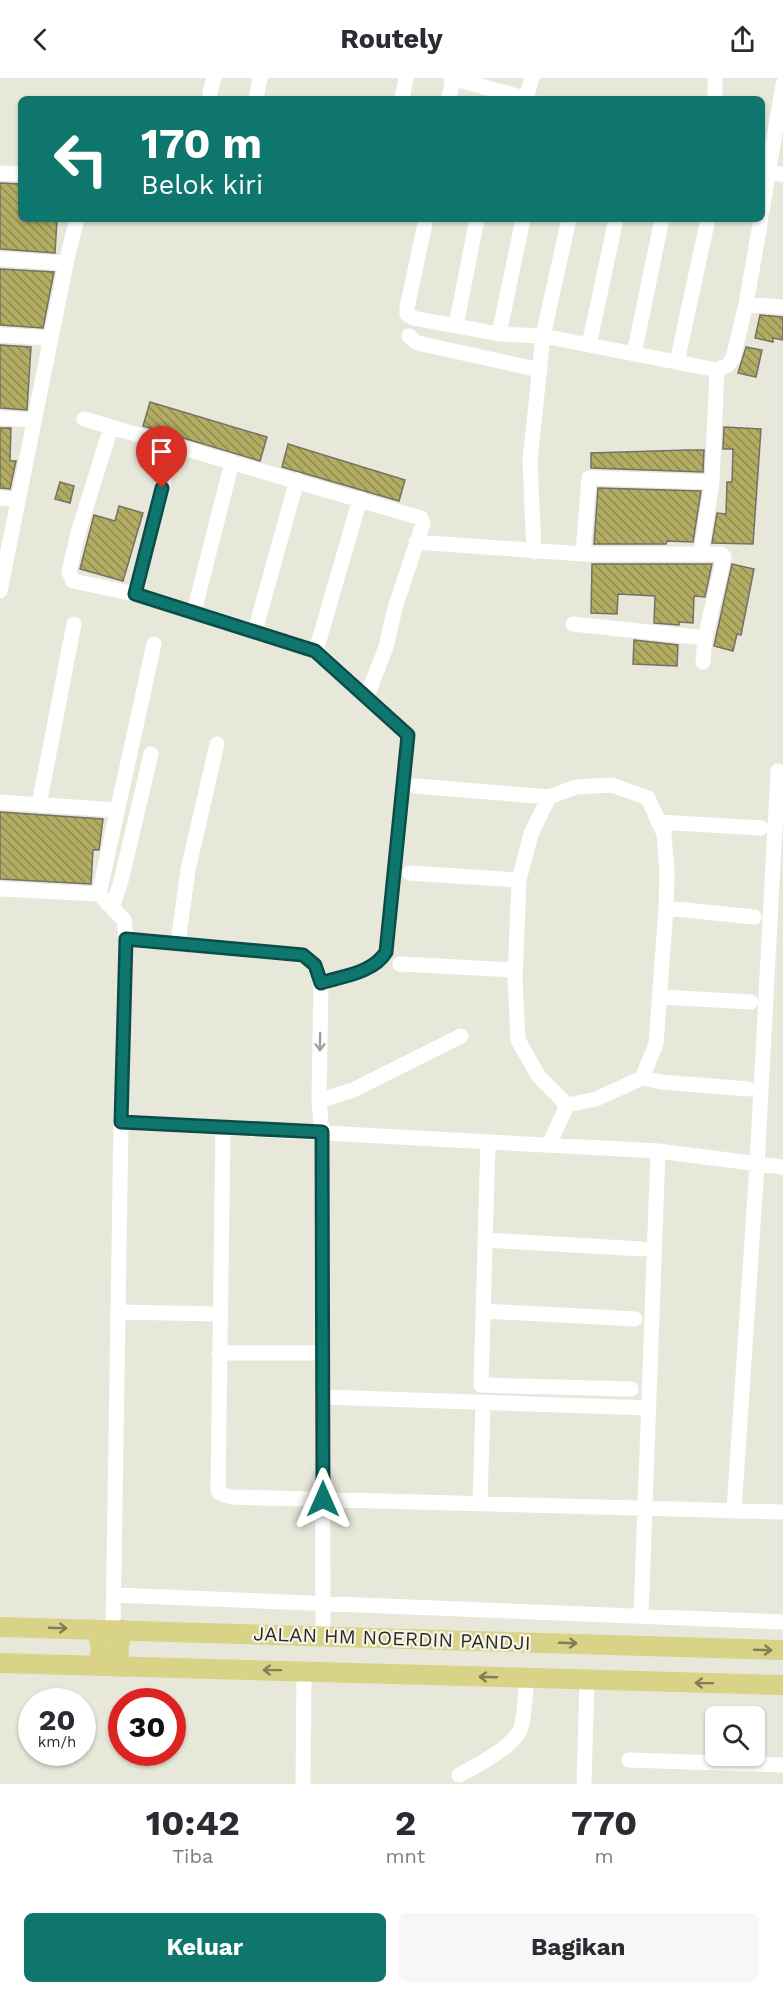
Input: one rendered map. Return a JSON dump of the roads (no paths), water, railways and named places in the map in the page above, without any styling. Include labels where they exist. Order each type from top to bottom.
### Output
[{"type":"main road","name":"JALAN HM NOERDIN PANDJI","points":[[0,1627],[783,1650]]},
{"type":"main road","points":[[98,1666],[100,1650],[111,1630]]},
{"type":"main road","points":[[111,1630],[118,1646],[122,1666]]},
{"type":"main road","name":"JALAN HM NOERDIN PANDJI","points":[[0,1663],[783,1685]]},
{"type":"street","points":[[257,96],[260,78]]},
{"type":"street","points":[[403,96],[406,78]]},
{"type":"street","points":[[449,96],[452,78],[500,95]]},
{"type":"street","points":[[528,96],[531,78]]},
{"type":"street","points":[[715,78],[715,96]]},
{"type":"street","points":[[765,198],[783,84]]},
{"type":"street","points":[[0,173],[18,174]]},
{"type":"street","points":[[0,591],[2,567],[76,222]]},
{"type":"street","points":[[425,222],[407,314],[413,318],[499,334],[543,336],[717,370],[732,361],[746,304],[760,222]]},
{"type":"street","points":[[456,325],[476,222]]},
{"type":"street","points":[[499,334],[522,222]]},
{"type":"street","points":[[534,552],[530,461],[543,336],[568,222]]},
{"type":"street","points":[[589,345],[615,222]]},
{"type":"street","points":[[633,354],[661,222]]},
{"type":"street","points":[[677,362],[707,222]]},
{"type":"street","points":[[0,259],[66,263]]},
{"type":"street","points":[[746,304],[783,308]]},
{"type":"street","points":[[0,335],[51,338]]},
{"type":"street","points":[[410,336],[422,344],[540,370]]},
{"type":"street","points":[[701,553],[712,482],[717,370]]},
{"type":"street","points":[[0,418],[34,420]]},
{"type":"street","points":[[84,419],[419,516],[423,524],[395,608],[386,647],[367,696]]},
{"type":"street","points":[[111,427],[78,533],[69,572],[73,581],[135,594],[315,651],[408,735],[386,952],[380,963],[370,968],[321,983]]},
{"type":"street","points":[[135,594],[173,445]]},
{"type":"street","points":[[194,612],[232,462]]},
{"type":"street","points":[[583,554],[589,478],[712,482]]},
{"type":"street","points":[[255,631],[297,480]]},
{"type":"street","points":[[0,498],[18,500]]},
{"type":"street","points":[[315,651],[360,499]]},
{"type":"street","points":[[416,542],[583,554],[721,554],[723,557],[705,639],[703,662]]},
{"type":"street","points":[[39,805],[74,624]]},
{"type":"street","points":[[573,624],[705,639]]},
{"type":"street","points":[[99,894],[154,645]]},
{"type":"street","points":[[178,943],[188,870],[217,744]]},
{"type":"street","points":[[112,909],[151,754]]},
{"type":"street","points":[[734,1511],[757,1165],[778,771]]},
{"type":"street","points":[[415,786],[549,797],[576,787],[612,785],[648,798],[664,834],[667,872],[656,1044],[642,1078]]},
{"type":"street","points":[[549,797],[531,834],[519,879],[515,970],[518,1040],[539,1077],[567,1105]]},
{"type":"street","points":[[0,802],[117,810]]},
{"type":"street","points":[[658,822],[761,828]]},
{"type":"street","points":[[410,873],[519,879]]},
{"type":"street","points":[[0,889],[99,894],[124,920],[126,939],[114,1595],[111,1630]]},
{"type":"street","points":[[666,908],[754,917]]},
{"type":"street","points":[[126,939],[303,955],[315,965],[321,983],[323,1635]]},
{"type":"street","points":[[400,964],[515,970]]},
{"type":"street","points":[[660,997],[751,1002]]},
{"type":"street","points":[[320,1101],[352,1090],[461,1036]]},
{"type":"street","points":[[567,1105],[596,1099],[642,1078],[661,1082],[748,1089]]},
{"type":"street","points":[[549,1145],[567,1105]]},
{"type":"street","points":[[121,1122],[658,1151],[783,1167]]},
{"type":"street","points":[[223,1128],[219,1353],[218,1490],[220,1493],[231,1497],[783,1512]]},
{"type":"street","points":[[488,1142],[481,1385],[631,1389]]},
{"type":"street","points":[[641,1616],[658,1151]]},
{"type":"street","points":[[485,1240],[642,1249]]},
{"type":"street","points":[[483,1311],[634,1319]]},
{"type":"street","points":[[118,1312],[220,1314]]},
{"type":"street","points":[[219,1353],[323,1353]]},
{"type":"street","points":[[323,1397],[648,1408]]},
{"type":"street","points":[[480,1503],[483,1403]]},
{"type":"street","points":[[114,1595],[783,1622]]},
{"type":"street","points":[[303,1784],[304,1671]]},
{"type":"street","points":[[459,1775],[484,1762],[507,1744],[520,1730],[527,1678]]},
{"type":"street","points":[[584,1784],[587,1680]]},
{"type":"street","points":[[629,1760],[783,1765]]}]
